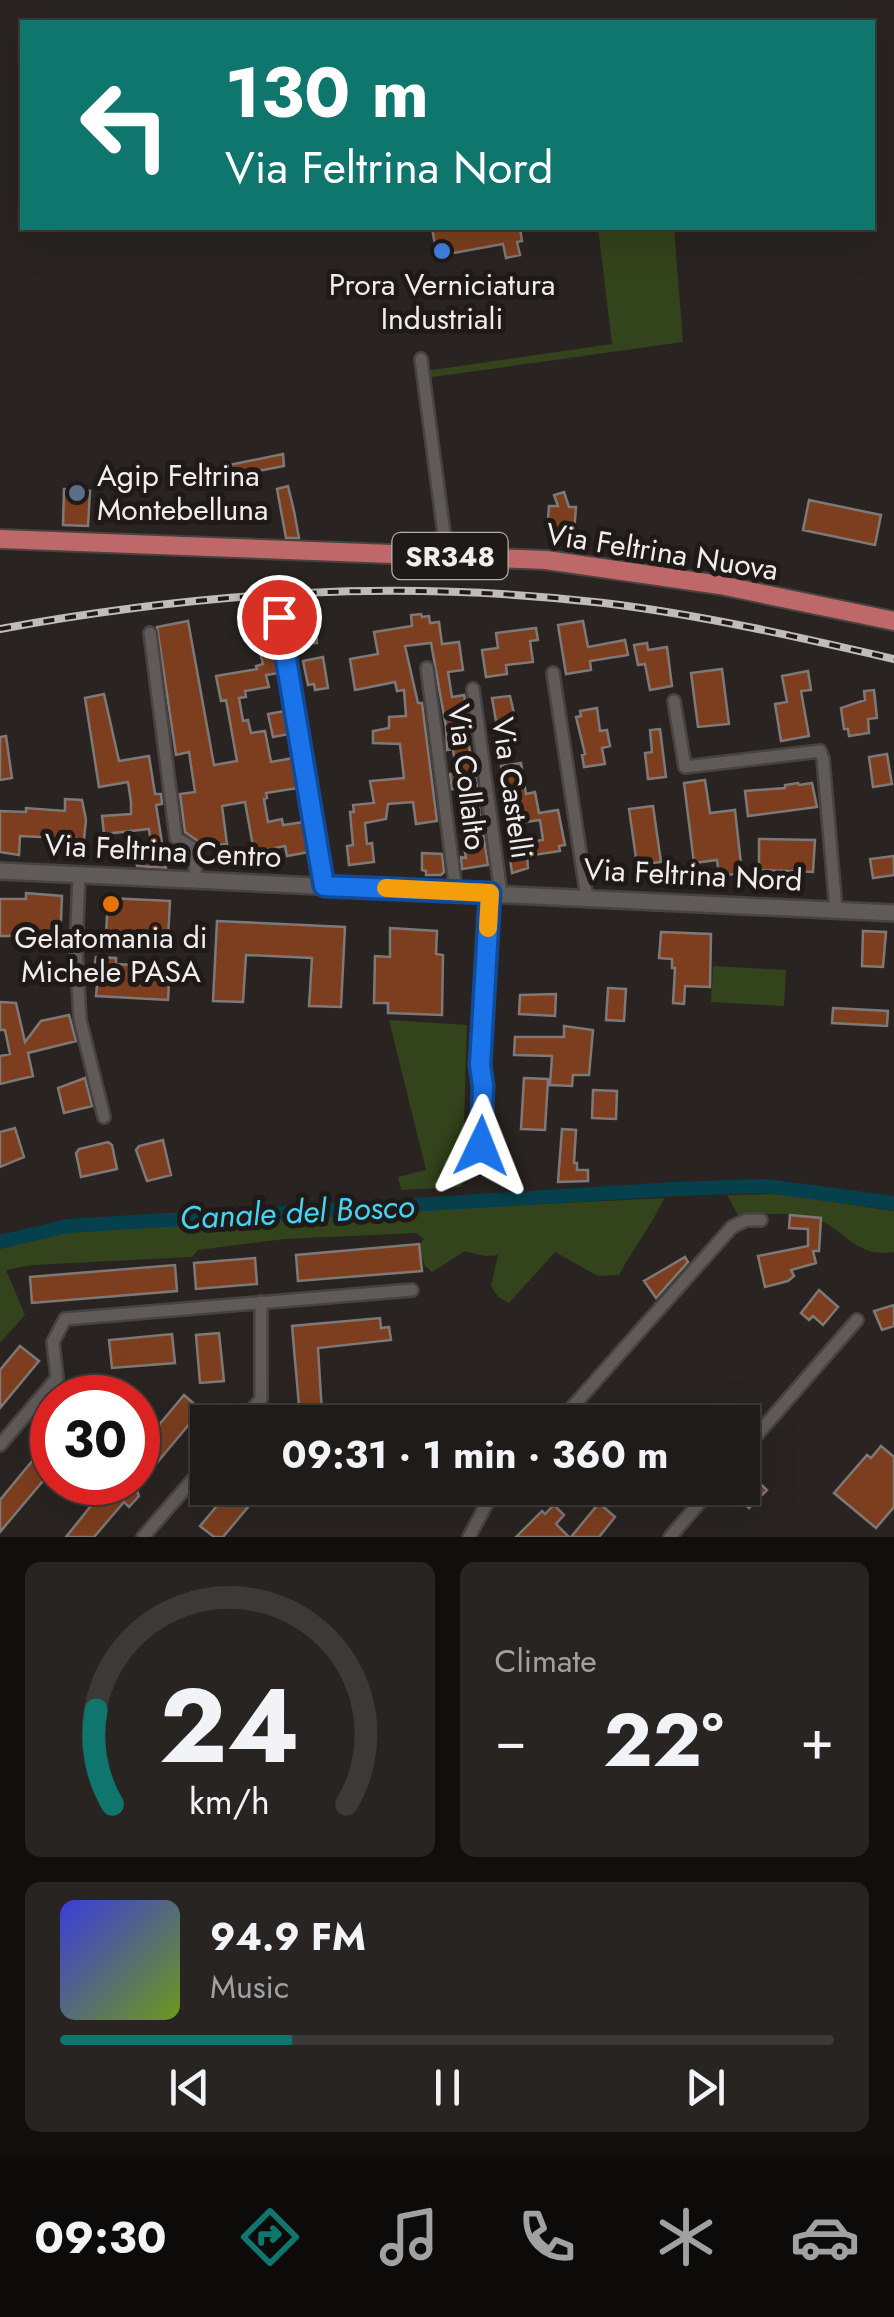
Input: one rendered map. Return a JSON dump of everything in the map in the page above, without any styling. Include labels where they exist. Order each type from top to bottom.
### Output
[{"type":"main road","name":"Via Feltrina Nuova","points":[[0,539],[546,560],[720,585],[894,621]]},
{"type":"main road","name":"Via Feltrina Centro","points":[[0,871],[324,886]]},
{"type":"main road","name":"Via Feltrina Nord","points":[[324,886],[894,913]]},
{"type":"street","points":[[421,359],[447,556]]},
{"type":"street","points":[[279,617],[324,886]]},
{"type":"street","points":[[150,633],[176,838],[196,850],[195,880]]},
{"type":"street","name":"Via Collalto","points":[[427,668],[456,892]]},
{"type":"street","points":[[553,673],[588,898]]},
{"type":"street","name":"Via Castelli","points":[[473,689],[496,894]]},
{"type":"street","points":[[674,701],[686,766],[820,751],[836,910]]},
{"type":"street","points":[[79,874],[76,986],[80,1020],[104,1117]]},
{"type":"street","points":[[481,1146],[480,1065],[496,894]]},
{"type":"street","points":[[574,1405],[732,1227],[746,1220],[760,1220]]},
{"type":"street","points":[[0,1445],[56,1378],[54,1342],[65,1319],[412,1290]]},
{"type":"street","points":[[256,1405],[261,1399],[261,1302]]},
{"type":"street","points":[[760,1431],[857,1320]]},
{"type":"street","points":[[144,1537],[190,1483]]},
{"type":"street","points":[[468,1537],[486,1505]]},
{"type":"street","points":[[670,1537],[697,1505]]},
{"type":"green space","points":[[598,230],[674,230],[683,342],[419,379],[418,372],[612,344]]},
{"type":"green space","points":[[713,966],[786,970],[784,1006],[711,1002]]},
{"type":"green space","points":[[389,1020],[467,1025],[462,1187],[401,1190],[398,1177],[426,1170]]},
{"type":"green space","points":[[780,1194],[894,1211],[894,1252],[868,1251],[822,1221],[802,1215],[738,1215],[727,1195]]},
{"type":"green space","points":[[664,1198],[619,1275],[598,1276],[555,1252],[509,1303],[498,1297],[491,1286],[498,1255],[465,1251],[432,1272],[425,1266],[418,1246],[424,1239],[417,1233],[284,1239],[198,1250],[192,1257],[32,1265],[6,1270],[25,1315],[0,1343],[0,1245],[34,1235],[165,1223]]},
{"type":"building","points":[[432,230],[520,230],[522,241],[517,242],[520,255],[506,258],[503,244],[437,256]]},
{"type":"building","points":[[283,454],[284,466],[231,476],[229,465]]},
{"type":"building","points":[[288,486],[299,538],[286,538],[277,489]]},
{"type":"building","points":[[64,489],[90,491],[88,526],[63,525]]},
{"type":"building","points":[[564,492],[569,507],[576,507],[574,533],[547,531],[549,506],[558,506],[554,495]]},
{"type":"building","points":[[809,500],[881,515],[875,545],[803,530]]},
{"type":"building","points":[[315,607],[317,643],[295,644],[294,608]]},
{"type":"building","points":[[411,615],[429,616],[430,623],[439,622],[442,644],[459,642],[463,670],[448,672],[452,697],[464,695],[464,721],[477,786],[452,789],[450,774],[456,773],[453,749],[447,750],[431,643],[405,646],[418,703],[422,703],[437,821],[416,824],[413,802],[388,804],[386,819],[365,823],[374,862],[349,865],[347,846],[353,845],[353,805],[374,803],[370,781],[404,778],[400,744],[373,743],[373,731],[389,728],[389,717],[406,716],[404,690],[397,691],[395,682],[355,690],[350,659],[378,654],[374,632],[412,626]]},
{"type":"building","points":[[269,620],[279,673],[266,675],[269,687],[245,691],[246,697],[239,698],[243,721],[248,720],[251,733],[265,731],[271,762],[293,758],[298,788],[266,793],[264,799],[268,822],[304,822],[309,852],[287,856],[285,846],[254,852],[245,802],[222,806],[227,844],[205,846],[185,832],[180,794],[195,792],[189,752],[176,755],[157,627],[188,621],[214,765],[237,761],[226,700],[221,701],[216,676],[257,669],[263,664],[258,644],[250,645],[246,624]]},
{"type":"building","points":[[583,621],[588,647],[625,640],[628,655],[590,661],[591,670],[566,674],[558,625]]},
{"type":"building","points":[[536,628],[538,640],[530,641],[533,662],[506,665],[507,674],[486,677],[482,650],[498,648],[496,633]]},
{"type":"building","points":[[647,643],[648,650],[667,647],[672,686],[650,690],[645,664],[638,665],[634,645]]},
{"type":"building","points":[[323,657],[328,688],[315,690],[314,684],[308,685],[303,661]]},
{"type":"building","points":[[722,669],[729,724],[698,727],[691,673]]},
{"type":"building","points":[[808,671],[811,690],[801,691],[809,736],[781,741],[775,704],[787,702],[782,676]]},
{"type":"building","points":[[874,690],[877,718],[868,719],[869,733],[849,736],[841,708],[865,700],[864,691]]},
{"type":"building","points":[[104,694],[119,761],[149,756],[155,794],[161,794],[162,804],[156,805],[166,868],[137,866],[135,853],[152,852],[149,829],[104,834],[102,816],[131,814],[131,802],[128,782],[99,787],[85,698]]},
{"type":"building","points":[[510,696],[515,718],[496,721],[492,698]]},
{"type":"building","points":[[597,708],[600,731],[607,730],[610,746],[602,748],[605,764],[584,767],[585,754],[576,717],[581,716],[580,711]]},
{"type":"building","points":[[285,711],[289,734],[273,737],[268,714]]},
{"type":"building","points":[[660,729],[666,777],[648,779],[645,753],[652,752],[650,730]]},
{"type":"building","points":[[6,736],[12,778],[0,780],[0,737]]},
{"type":"building","points":[[887,754],[892,784],[873,787],[869,757]]},
{"type":"building","points":[[521,763],[526,794],[535,792],[539,813],[558,810],[565,845],[559,846],[560,851],[527,856],[528,868],[512,873],[508,844],[543,840],[540,820],[505,825],[502,803],[507,802],[501,766]]},
{"type":"building","points":[[705,780],[710,813],[735,810],[742,873],[719,876],[717,860],[694,863],[684,783]]},
{"type":"building","points":[[812,783],[817,807],[748,816],[745,791],[785,788]]},
{"type":"building","points":[[65,799],[82,800],[84,839],[20,836],[19,855],[0,852],[0,811],[65,811]]},
{"type":"building","points":[[653,806],[661,862],[637,865],[629,809]]},
{"type":"building","points":[[479,807],[488,865],[462,869],[461,857],[466,858],[458,814]]},
{"type":"building","points":[[759,839],[815,840],[813,872],[759,870]]},
{"type":"building","points":[[422,853],[442,854],[441,875],[426,875],[422,870]]},
{"type":"building","points":[[894,856],[894,875],[873,878],[870,859]]},
{"type":"building","points":[[26,893],[62,896],[60,946],[13,942],[12,936],[0,936],[0,899],[26,899]]},
{"type":"building","points":[[108,898],[170,901],[168,938],[106,936]]},
{"type":"building","points":[[217,921],[345,927],[341,1007],[309,1006],[312,958],[246,955],[243,1002],[213,1001]]},
{"type":"building","points":[[390,928],[437,931],[436,954],[443,955],[442,1015],[388,1013],[388,1003],[374,1003],[375,956],[390,957]]},
{"type":"building","points":[[863,931],[886,932],[883,967],[862,966]]},
{"type":"building","points":[[661,932],[711,934],[710,987],[685,986],[684,1004],[673,1003],[675,968],[672,959],[659,958]]},
{"type":"building","points":[[96,957],[116,958],[116,964],[170,967],[168,1000],[96,996],[97,985],[91,984]]},
{"type":"building","points":[[608,988],[626,989],[624,1021],[606,1020]]},
{"type":"building","points":[[556,994],[555,1016],[519,1014],[520,995]]},
{"type":"building","points":[[0,1002],[16,1003],[25,1042],[41,1021],[69,1015],[76,1041],[28,1053],[33,1076],[0,1084],[0,1056],[10,1054],[5,1030],[0,1030]]},
{"type":"building","points":[[833,1008],[888,1011],[887,1026],[832,1023]]},
{"type":"building","points":[[564,1026],[593,1030],[589,1075],[573,1075],[572,1086],[550,1085],[552,1056],[514,1055],[515,1037],[564,1037]]},
{"type":"building","points":[[85,1078],[92,1106],[64,1113],[58,1088]]},
{"type":"building","points":[[524,1078],[548,1079],[545,1130],[521,1129]]},
{"type":"building","points":[[593,1090],[617,1091],[616,1119],[592,1118]]},
{"type":"building","points":[[15,1128],[24,1157],[0,1167],[0,1132]]},
{"type":"building","points":[[562,1129],[576,1130],[574,1163],[577,1170],[588,1170],[588,1181],[558,1182]]},
{"type":"building","points":[[163,1140],[171,1175],[147,1181],[136,1150]]},
{"type":"building","points":[[108,1142],[117,1169],[81,1177],[76,1153],[79,1149]]},
{"type":"building","points":[[790,1215],[821,1218],[819,1251],[813,1251],[816,1263],[791,1270],[794,1276],[788,1281],[765,1287],[758,1256],[808,1246],[808,1229],[789,1228]]},
{"type":"building","points":[[419,1244],[422,1271],[298,1281],[296,1255]]},
{"type":"building","points":[[685,1257],[688,1262],[656,1298],[644,1281]]},
{"type":"building","points":[[255,1258],[257,1284],[196,1289],[194,1263]]},
{"type":"building","points":[[175,1265],[177,1291],[32,1303],[30,1277]]},
{"type":"building","points":[[819,1290],[838,1307],[823,1325],[813,1316],[809,1320],[801,1313]]},
{"type":"building","points":[[894,1305],[894,1326],[882,1330],[874,1311]]},
{"type":"building","points":[[380,1318],[381,1328],[389,1327],[391,1340],[318,1348],[322,1405],[299,1405],[292,1326]]},
{"type":"building","points":[[219,1333],[224,1381],[200,1383],[196,1335]]},
{"type":"building","points":[[172,1334],[175,1363],[112,1368],[109,1340]]},
{"type":"building","points":[[20,1346],[39,1361],[0,1408],[0,1370]]},
{"type":"building","points":[[184,1395],[195,1405],[190,1405],[190,1423],[160,1459],[160,1424]]},
{"type":"building","points":[[881,1446],[894,1457],[894,1507],[876,1528],[834,1493],[867,1455],[871,1458]]},
{"type":"building","points":[[30,1464],[30,1496],[0,1532],[0,1500]]},
{"type":"building","points":[[92,1505],[121,1505],[94,1537],[66,1537]]},
{"type":"building","points":[[218,1505],[250,1505],[223,1537],[214,1537],[200,1526]]},
{"type":"building","points":[[554,1505],[564,1515],[556,1524],[569,1537],[516,1537],[542,1511],[545,1514]]},
{"type":"building","points":[[597,1505],[615,1517],[599,1537],[571,1537]]},
{"type":"waterway","name":"Canale del Bosco","points":[[0,1242],[68,1226],[675,1189],[766,1186],[894,1203]]},
{"type":"railway","points":[[0,629],[226,598],[451,592],[641,608],[894,659]]},
{"type":"slow traffic","points":[[386,888],[490,893],[488,928]]},
{"type":"place","name":"Prora Verniciatura Industriali","points":[[442,251]]},
{"type":"place","name":"Agip Feltrina Montebelluna","points":[[77,493]]},
{"type":"place","name":"Gelatomania di Michele PASA","points":[[111,904]]},
{"type":"route","points":[[279,617],[324,886],[490,893],[480,1065],[481,1146]]}]
